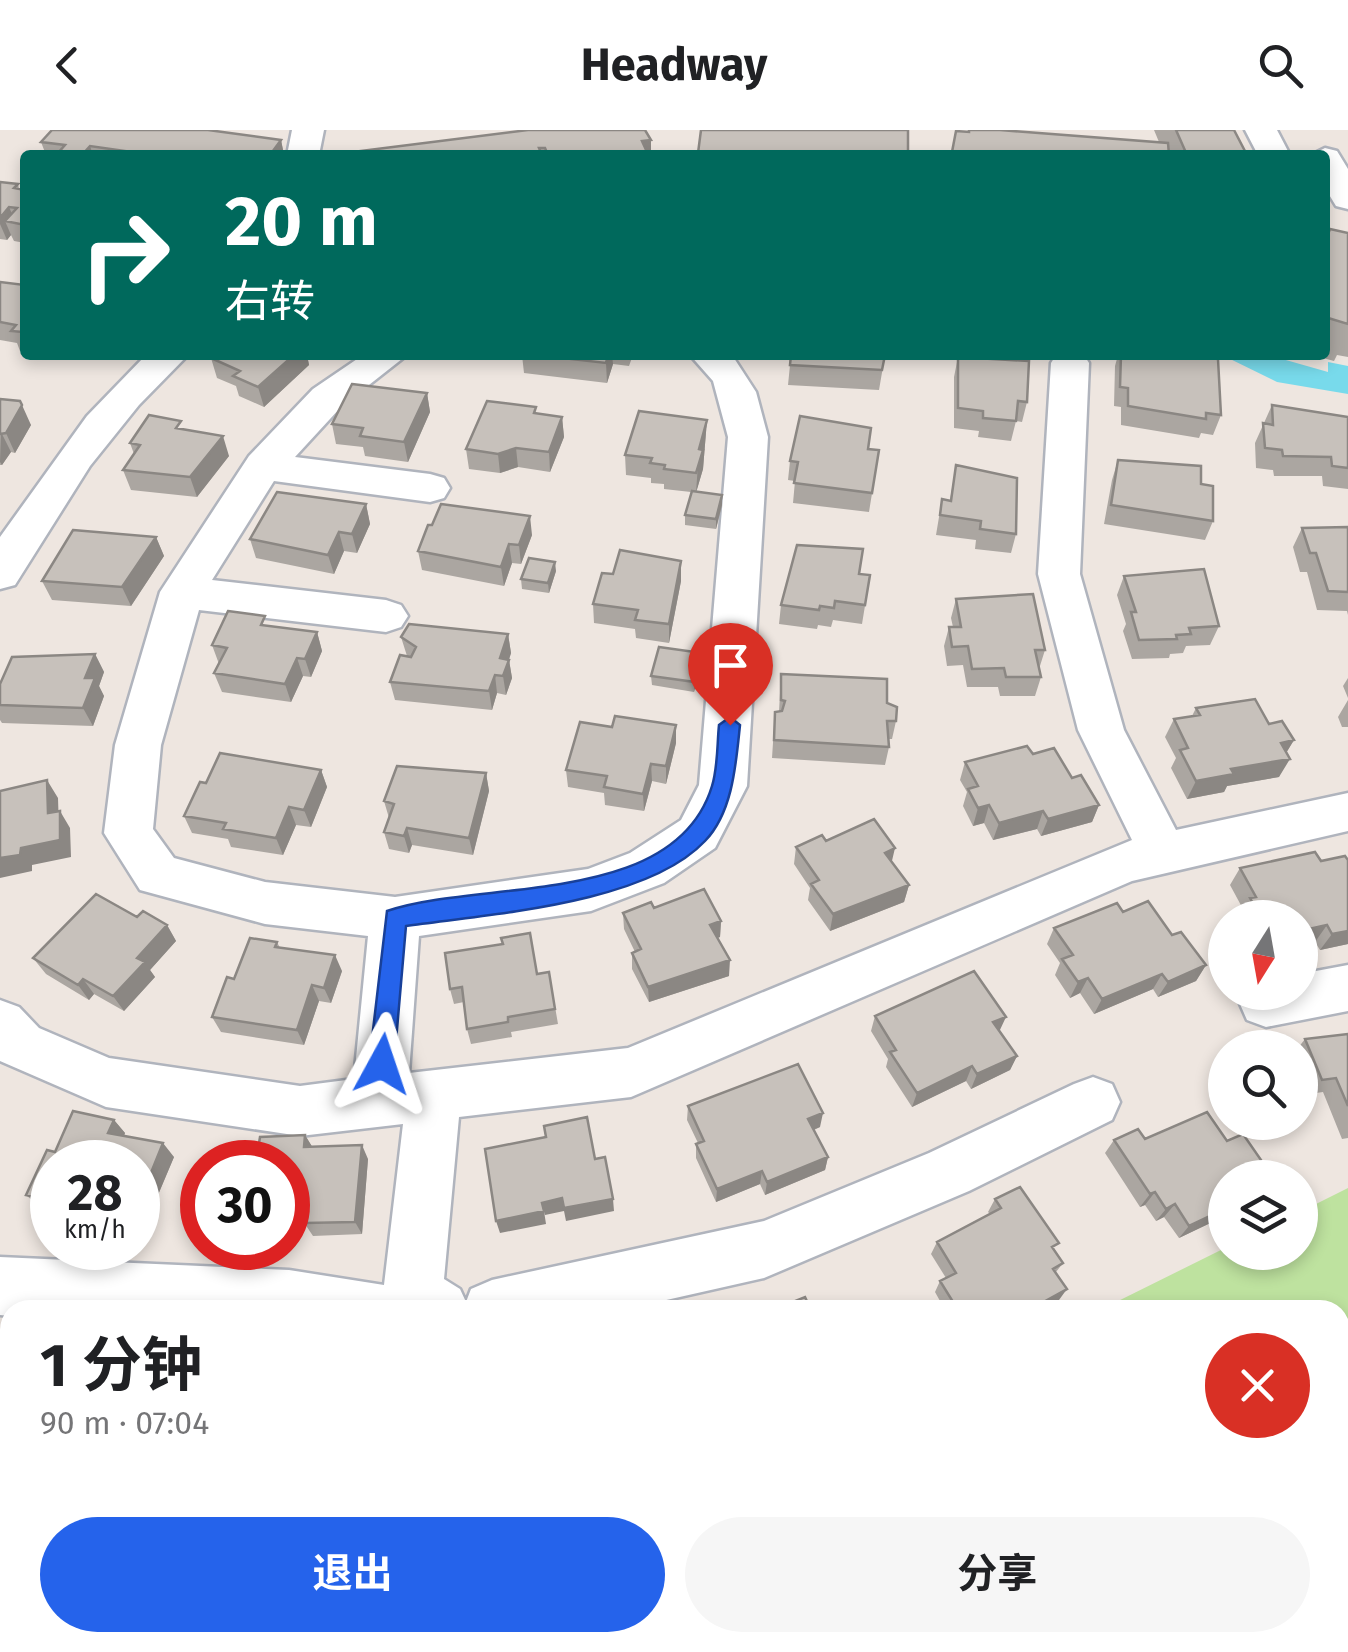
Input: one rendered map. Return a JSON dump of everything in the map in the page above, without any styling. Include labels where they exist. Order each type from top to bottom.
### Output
[{"type":"street","points":[[1330,168],[1348,199]]},
{"type":"street","points":[[0,574],[48,498],[146,371],[162,360]]},
{"type":"street","points":[[381,360],[327,398],[263,466],[182,592],[138,744],[128,833],[158,875],[265,903],[395,918],[591,890],[647,868],[698,834],[723,786],[748,438],[742,397],[716,360]]},
{"type":"street","points":[[1070,363],[1059,574],[1101,730],[1163,853]]},
{"type":"street","points":[[263,466],[430,488]]},
{"type":"street","points":[[182,592],[386,616]]},
{"type":"street","points":[[0,1024],[20,1045],[106,1082],[300,1110],[631,1072],[1124,862],[1348,812]]},
{"type":"street","points":[[379,1101],[395,918]]},
{"type":"street","points":[[1318,994],[1348,988]]},
{"type":"street","points":[[422,1300],[413,1294],[434,1095]]},
{"type":"street","points":[[537,1300],[764,1249],[950,1172],[1093,1102]]},
{"type":"street","points":[[0,1286],[289,1300]]},
{"type":"green space","points":[[1348,1188],[1348,1300],[1120,1300],[1208,1256],[1208,1270],[1318,1270],[1318,1203]]},
{"type":"water","points":[[1232,360],[1286,360],[1328,372],[1328,362],[1348,366],[1348,394],[1277,382]]},
{"type":"building","points":[[52,130],[208,130],[281,140],[274,150],[117,150],[90,146],[86,150],[61,150],[65,145],[41,142]]},
{"type":"building","points":[[528,130],[645,130],[651,140],[642,141],[646,150],[369,150]]},
{"type":"building","points":[[701,130],[908,130],[908,150],[698,150]]},
{"type":"building","points":[[1000,130],[1168,143],[1169,150],[952,150],[956,131]]},
{"type":"building","points":[[1176,130],[1234,130],[1244,150],[1185,150]]},
{"type":"building","points":[[0,182],[18,184],[14,188],[20,189],[20,224],[5,221],[17,208],[9,207],[0,218]]},
{"type":"building","points":[[1330,229],[1348,233],[1348,324],[1330,319]]},
{"type":"building","points":[[0,282],[20,284],[20,332],[11,331],[16,325],[0,322]]},
{"type":"building","points":[[215,360],[288,360],[258,387],[233,376],[240,371]]},
{"type":"building","points":[[790,360],[884,360],[882,370],[790,365]]},
{"type":"building","points":[[958,360],[1029,361],[1027,402],[1018,401],[1016,421],[983,418],[983,411],[958,408]]},
{"type":"building","points":[[1121,360],[1218,360],[1221,415],[1206,413],[1206,419],[1128,406],[1128,388],[1120,387]]},
{"type":"building","points":[[352,384],[427,393],[404,442],[360,436],[363,428],[332,424]]},
{"type":"building","points":[[0,399],[20,401],[22,405],[6,433],[0,434]]},
{"type":"building","points":[[487,401],[536,407],[534,413],[562,417],[549,452],[516,448],[498,454],[466,449]]},
{"type":"building","points":[[1272,405],[1348,417],[1348,468],[1332,466],[1331,457],[1283,456],[1282,450],[1265,448],[1263,423],[1273,425]]},
{"type":"building","points":[[639,411],[707,420],[696,473],[664,469],[665,465],[650,463],[652,458],[625,455]]},
{"type":"building","points":[[149,415],[181,421],[176,428],[223,436],[190,477],[123,470],[140,445],[130,443]]},
{"type":"building","points":[[800,416],[871,428],[868,449],[879,450],[872,493],[794,483],[798,462],[790,461]]},
{"type":"building","points":[[1118,460],[1201,466],[1201,484],[1213,486],[1213,521],[1111,505]]},
{"type":"building","points":[[956,465],[1017,478],[1016,534],[980,529],[981,521],[940,515],[942,499],[951,501]]},
{"type":"building","points":[[692,491],[722,495],[716,519],[685,515]]},
{"type":"building","points":[[277,492],[366,504],[352,534],[339,532],[328,555],[250,539]]},
{"type":"building","points":[[441,504],[530,516],[519,545],[509,544],[501,567],[418,551]]},
{"type":"building","points":[[1348,527],[1348,592],[1328,591],[1316,553],[1310,553],[1302,528]]},
{"type":"building","points":[[73,530],[156,537],[122,587],[42,581]]},
{"type":"building","points":[[797,545],[863,549],[859,574],[870,575],[865,605],[835,601],[834,608],[820,606],[819,610],[781,605]]},
{"type":"building","points":[[620,550],[681,561],[669,624],[635,620],[638,610],[593,604],[602,573],[613,574]]},
{"type":"building","points":[[529,558],[555,562],[548,583],[521,579]]},
{"type":"building","points":[[1204,569],[1219,626],[1189,628],[1191,634],[1176,635],[1177,639],[1139,640],[1131,612],[1136,612],[1124,576]]},
{"type":"building","points":[[1033,594],[1045,650],[1035,650],[1041,677],[1006,677],[1004,668],[972,669],[968,646],[952,647],[949,627],[961,627],[956,599]]},
{"type":"building","points":[[228,611],[265,616],[261,625],[317,632],[305,659],[297,658],[285,684],[214,673],[227,648],[212,645]]},
{"type":"building","points":[[409,624],[508,634],[500,658],[509,660],[503,676],[495,675],[489,691],[390,682],[400,655],[411,657],[416,647],[401,637]]},
{"type":"building","points":[[659,647],[702,653],[695,682],[651,676]]},
{"type":"building","points":[[95,654],[85,678],[95,678],[83,708],[0,705],[0,684],[12,657]]},
{"type":"building","points":[[781,674],[887,679],[887,703],[897,707],[896,721],[887,721],[889,747],[774,740],[775,712],[782,711],[785,701],[781,700]]},
{"type":"building","points":[[1255,699],[1269,724],[1282,721],[1294,740],[1281,743],[1290,759],[1231,769],[1234,774],[1196,781],[1180,750],[1188,748],[1174,719],[1200,715],[1196,708]]},
{"type":"building","points":[[615,716],[676,725],[666,766],[651,764],[643,794],[604,787],[607,776],[566,770],[580,722],[612,727]]},
{"type":"building","points":[[1027,746],[1033,754],[1054,748],[1072,778],[1081,775],[1099,805],[1048,819],[1043,811],[999,823],[989,805],[978,808],[968,789],[978,786],[965,762]]},
{"type":"building","points":[[220,753],[321,770],[304,810],[289,807],[276,838],[223,829],[226,823],[184,816]]},
{"type":"building","points":[[397,766],[486,773],[469,838],[407,828],[404,836],[384,832],[394,804],[384,801]]},
{"type":"building","points":[[47,780],[48,813],[60,811],[60,840],[21,848],[20,855],[0,858],[0,791]]},
{"type":"building","points":[[874,819],[895,848],[885,853],[909,885],[833,914],[811,884],[819,880],[796,847],[822,835],[826,841]]},
{"type":"building","points":[[1315,852],[1321,861],[1345,856],[1348,931],[1332,934],[1327,925],[1318,927],[1318,900],[1251,900],[1256,897],[1240,868]]},
{"type":"building","points":[[704,889],[721,921],[710,925],[730,960],[648,987],[632,953],[641,949],[623,913],[651,902],[654,908]]},
{"type":"building","points":[[96,894],[137,917],[143,911],[167,925],[137,958],[145,962],[113,996],[83,979],[78,985],[33,958]]},
{"type":"building","points":[[1148,901],[1172,935],[1181,932],[1206,965],[1168,982],[1162,974],[1102,999],[1088,978],[1078,982],[1062,959],[1073,955],[1054,928],[1117,903],[1123,912]]},
{"type":"building","points":[[530,933],[537,974],[549,972],[555,1009],[467,1029],[462,987],[450,989],[445,953],[503,944],[501,938]]},
{"type":"building","points":[[250,938],[277,942],[275,947],[335,955],[324,988],[312,985],[297,1030],[212,1017],[227,977],[234,979]]},
{"type":"building","points":[[974,971],[1006,1017],[993,1022],[1017,1056],[977,1074],[972,1066],[917,1093],[890,1052],[896,1050],[875,1016]]},
{"type":"building","points":[[1348,1034],[1348,1106],[1336,1078],[1322,1080],[1318,1070],[1318,1037]]},
{"type":"building","points":[[798,1064],[823,1113],[808,1119],[828,1157],[767,1182],[762,1171],[717,1189],[696,1144],[704,1141],[688,1106]]},
{"type":"building","points":[[73,1111],[114,1120],[108,1133],[146,1140],[60,1140]]},
{"type":"building","points":[[1207,1112],[1208,1140],[1247,1140],[1261,1160],[1208,1160],[1208,1217],[1189,1226],[1175,1204],[1166,1209],[1155,1192],[1150,1194],[1114,1140],[1138,1129],[1145,1139]]},
{"type":"building","points":[[587,1117],[595,1159],[605,1157],[613,1199],[564,1208],[562,1198],[542,1203],[544,1211],[496,1221],[485,1149],[546,1137],[544,1126]]},
{"type":"building","points":[[305,1135],[305,1140],[260,1140]]},
{"type":"building","points":[[362,1145],[355,1222],[310,1223],[310,1147]]},
{"type":"building","points":[[1020,1187],[1059,1243],[1052,1247],[1063,1263],[1053,1269],[1067,1289],[1047,1300],[952,1300],[940,1281],[956,1273],[937,1242],[1001,1208],[995,1199]]},
{"type":"route","points":[[382,1064],[395,918],[591,890],[647,868],[698,834],[723,786],[730,725]]}]
